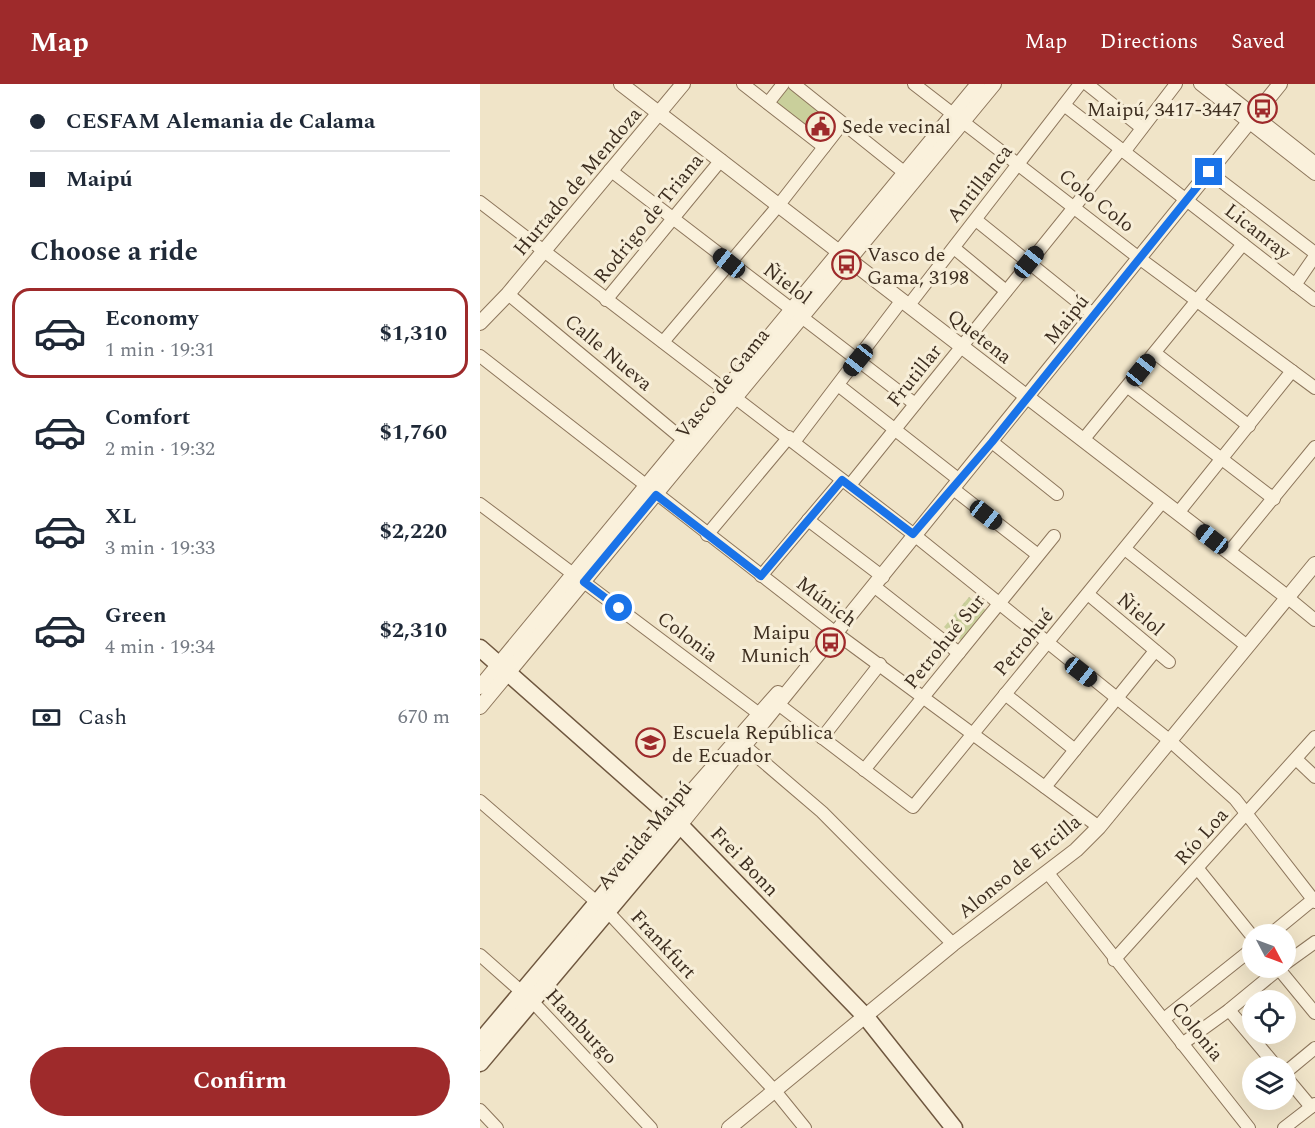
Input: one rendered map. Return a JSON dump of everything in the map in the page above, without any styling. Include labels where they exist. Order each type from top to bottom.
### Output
[{"type":"main road","name":"Frei Bonn","points":[[480,648],[675,820],[866,1017],[954,1128]]},
{"type":"main road","name":"Avenida Maipú","points":[[480,1063],[527,996],[675,820]]},
{"type":"main road","name":"Avenida Maipú","points":[[480,1042],[527,996]]},
{"type":"street","name":"Quetena","points":[[621,84],[1315,620]]},
{"type":"street","name":"Hurtado de Mendoza","points":[[480,329],[683,84]]},
{"type":"street","points":[[743,84],[824,147]]},
{"type":"street","points":[[768,103],[783,84]]},
{"type":"street","points":[[794,84],[905,173]]},
{"type":"street","name":"Colo Colo","points":[[914,84],[1073,208],[1311,385]]},
{"type":"street","name":"Vasco de Gama","points":[[480,708],[504,669],[958,118],[978,84]]},
{"type":"street","name":"Vasco de Gama","points":[[844,256],[905,173],[994,84]]},
{"type":"street","name":"Antillanca","points":[[707,535],[954,248],[1080,84]]},
{"type":"street","points":[[1087,84],[1142,128]]},
{"type":"street","name":"Frutillar","points":[[761,576],[808,520],[846,483],[896,428],[1176,84]]},
{"type":"street","points":[[1200,84],[1315,163]]},
{"type":"street","points":[[1215,84],[1315,174]]},
{"type":"street","name":"Maipú","points":[[837,634],[879,582],[913,534],[992,442],[1280,84]]},
{"type":"street","name":"Licanray","points":[[1064,105],[1315,300]]},
{"type":"street","points":[[663,342],[778,206],[842,123]]},
{"type":"street","name":"Rodrigo de Triana","points":[[606,300],[721,160]]},
{"type":"street","name":"Ñielol","points":[[610,170],[915,404]]},
{"type":"street","points":[[1209,172],[1315,255],[1295,285]]},
{"type":"street","points":[[480,202],[913,534],[1046,644],[1169,741],[1235,799],[1315,900],[1284,924]]},
{"type":"street","points":[[976,220],[1094,315]]},
{"type":"street","points":[[1083,440],[1243,244]]},
{"type":"street","points":[[954,248],[1006,291]]},
{"type":"street","name":"Hurtado de Mendoza","points":[[480,323],[504,298]]},
{"type":"street","name":"Calle Nueva","points":[[504,298],[685,441]]},
{"type":"street","points":[[1155,353],[1249,426]]},
{"type":"street","name":"Múnich","points":[[480,356],[837,634],[1099,827]]},
{"type":"street","points":[[1178,513],[1293,371]]},
{"type":"street","points":[[1311,385],[1315,371]]},
{"type":"street","points":[[838,385],[896,428],[955,484],[1038,555]]},
{"type":"street","points":[[1128,387],[1274,499]]},
{"type":"street","name":"Vasco de Gama","points":[[651,491],[685,441],[730,394]]},
{"type":"street","points":[[992,442],[1057,494]]},
{"type":"street","points":[[1229,552],[1315,447]]},
{"type":"street","name":"Petrohué","points":[[864,770],[913,807],[1089,595],[1163,501]]},
{"type":"street","name":"Colonia","points":[[480,504],[758,713]]},
{"type":"street","name":"Múnich","points":[[808,520],[959,653]]},
{"type":"street","name":"Petrohué Sur","points":[[864,770],[1054,536]]},
{"type":"street","points":[[1125,549],[1246,646]]},
{"type":"street","name":"Alonso de Ercilla","points":[[734,1126],[953,944],[1076,850],[1099,827],[1315,564]]},
{"type":"street","name":"Ñielol","points":[[1089,595],[1169,662]]},
{"type":"street","name":"Avenida Maipú","points":[[675,820],[746,747],[837,634]]},
{"type":"street","name":"Avenida Maipú","points":[[675,820],[758,713],[837,634]]},
{"type":"street","points":[[1045,787],[1155,651]]},
{"type":"street","points":[[822,738],[880,664]]},
{"type":"street","name":"Vasco de Gama","points":[[480,687],[504,669]]},
{"type":"street","points":[[1005,694],[1075,750]]},
{"type":"street","points":[[778,705],[864,770]]},
{"type":"street","name":"Río Loa","points":[[1114,960],[1315,737]]},
{"type":"street","points":[[746,747],[822,812],[953,944]]},
{"type":"street","points":[[1296,759],[1315,777]]},
{"type":"street","name":"Frankfurt","points":[[480,801],[602,907],[775,1091],[805,1128]]},
{"type":"street","points":[[1198,869],[1242,924]]},
{"type":"street","name":"Colonia","points":[[1047,872],[1114,960],[1164,1019],[1249,1128]]},
{"type":"street","points":[[1296,956],[1315,942]]},
{"type":"street","name":"Hamburgo","points":[[480,956],[527,996],[651,1128]]},
{"type":"street","points":[[1164,1019],[1242,957]]},
{"type":"street","points":[[1182,1044],[1229,1010],[1267,978]]},
{"type":"street","points":[[1287,978],[1315,1013]]},
{"type":"street","points":[[1229,1010],[1268,1056]]},
{"type":"street","points":[[1296,1064],[1315,1048]]},
{"type":"street","points":[[1284,1128],[1313,1105],[1296,1087]]},
{"type":"street","points":[[480,1110],[497,1128]]},
{"type":"green space","points":[[787,85],[818,110],[805,126],[774,100]]},
{"type":"green space","points":[[969,597],[987,611],[963,642],[944,627]]},
{"type":"place","name":"Maipú, 3417-3447","points":[[1263,109]]},
{"type":"place","name":"Sede vecinal","points":[[821,126]]},
{"type":"place","name":"Vasco de Gama, 3198","points":[[846,265]]},
{"type":"place","name":"Maipu Munich","points":[[831,643]]},
{"type":"place","name":"Escuela República de Ecuador","points":[[651,743]]},
{"type":"route","points":[[619,608],[584,582],[656,495],[761,576],[842,480],[913,534],[992,442],[1209,172]]}]
